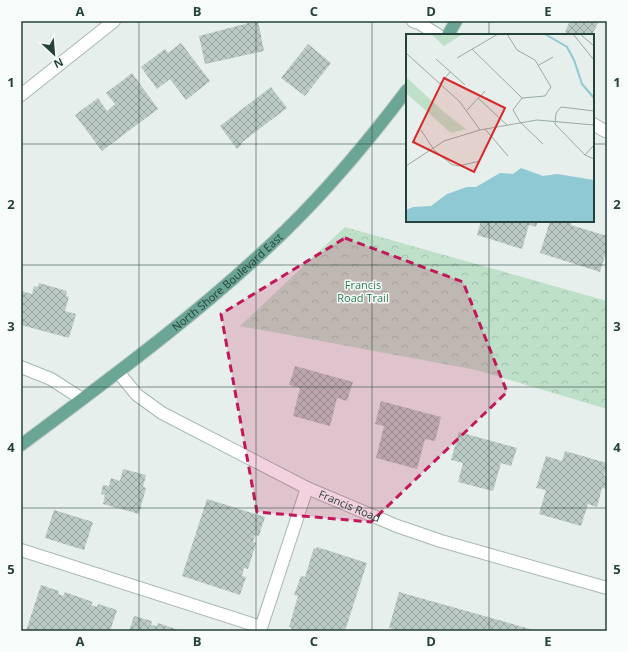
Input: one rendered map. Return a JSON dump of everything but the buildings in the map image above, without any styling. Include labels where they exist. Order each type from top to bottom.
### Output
[{"type":"main road","points":[[449,34],[456,21]]},
{"type":"main road","name":"North Shore Boulevard East","points":[[21,445],[118,372],[189,315],[287,229],[318,197],[373,134],[406,91]]},
{"type":"street","points":[[21,95],[114,21]]},
{"type":"street","points":[[413,21],[436,34]]},
{"type":"street","points":[[594,125],[605,131]]},
{"type":"street","points":[[21,367],[51,379],[82,399]]},
{"type":"street","name":"Francis Road","points":[[118,372],[137,394],[162,413],[307,488],[397,526],[441,542],[607,588]]},
{"type":"street","points":[[21,550],[260,629],[307,488]]},
{"type":"highlighted area","points":[[345,238],[463,282],[507,392],[371,522],[257,512],[221,314]]},
{"type":"green space","name":"Francis Road Trail","points":[[345,227],[607,301],[607,409],[476,370],[240,326]]}]
